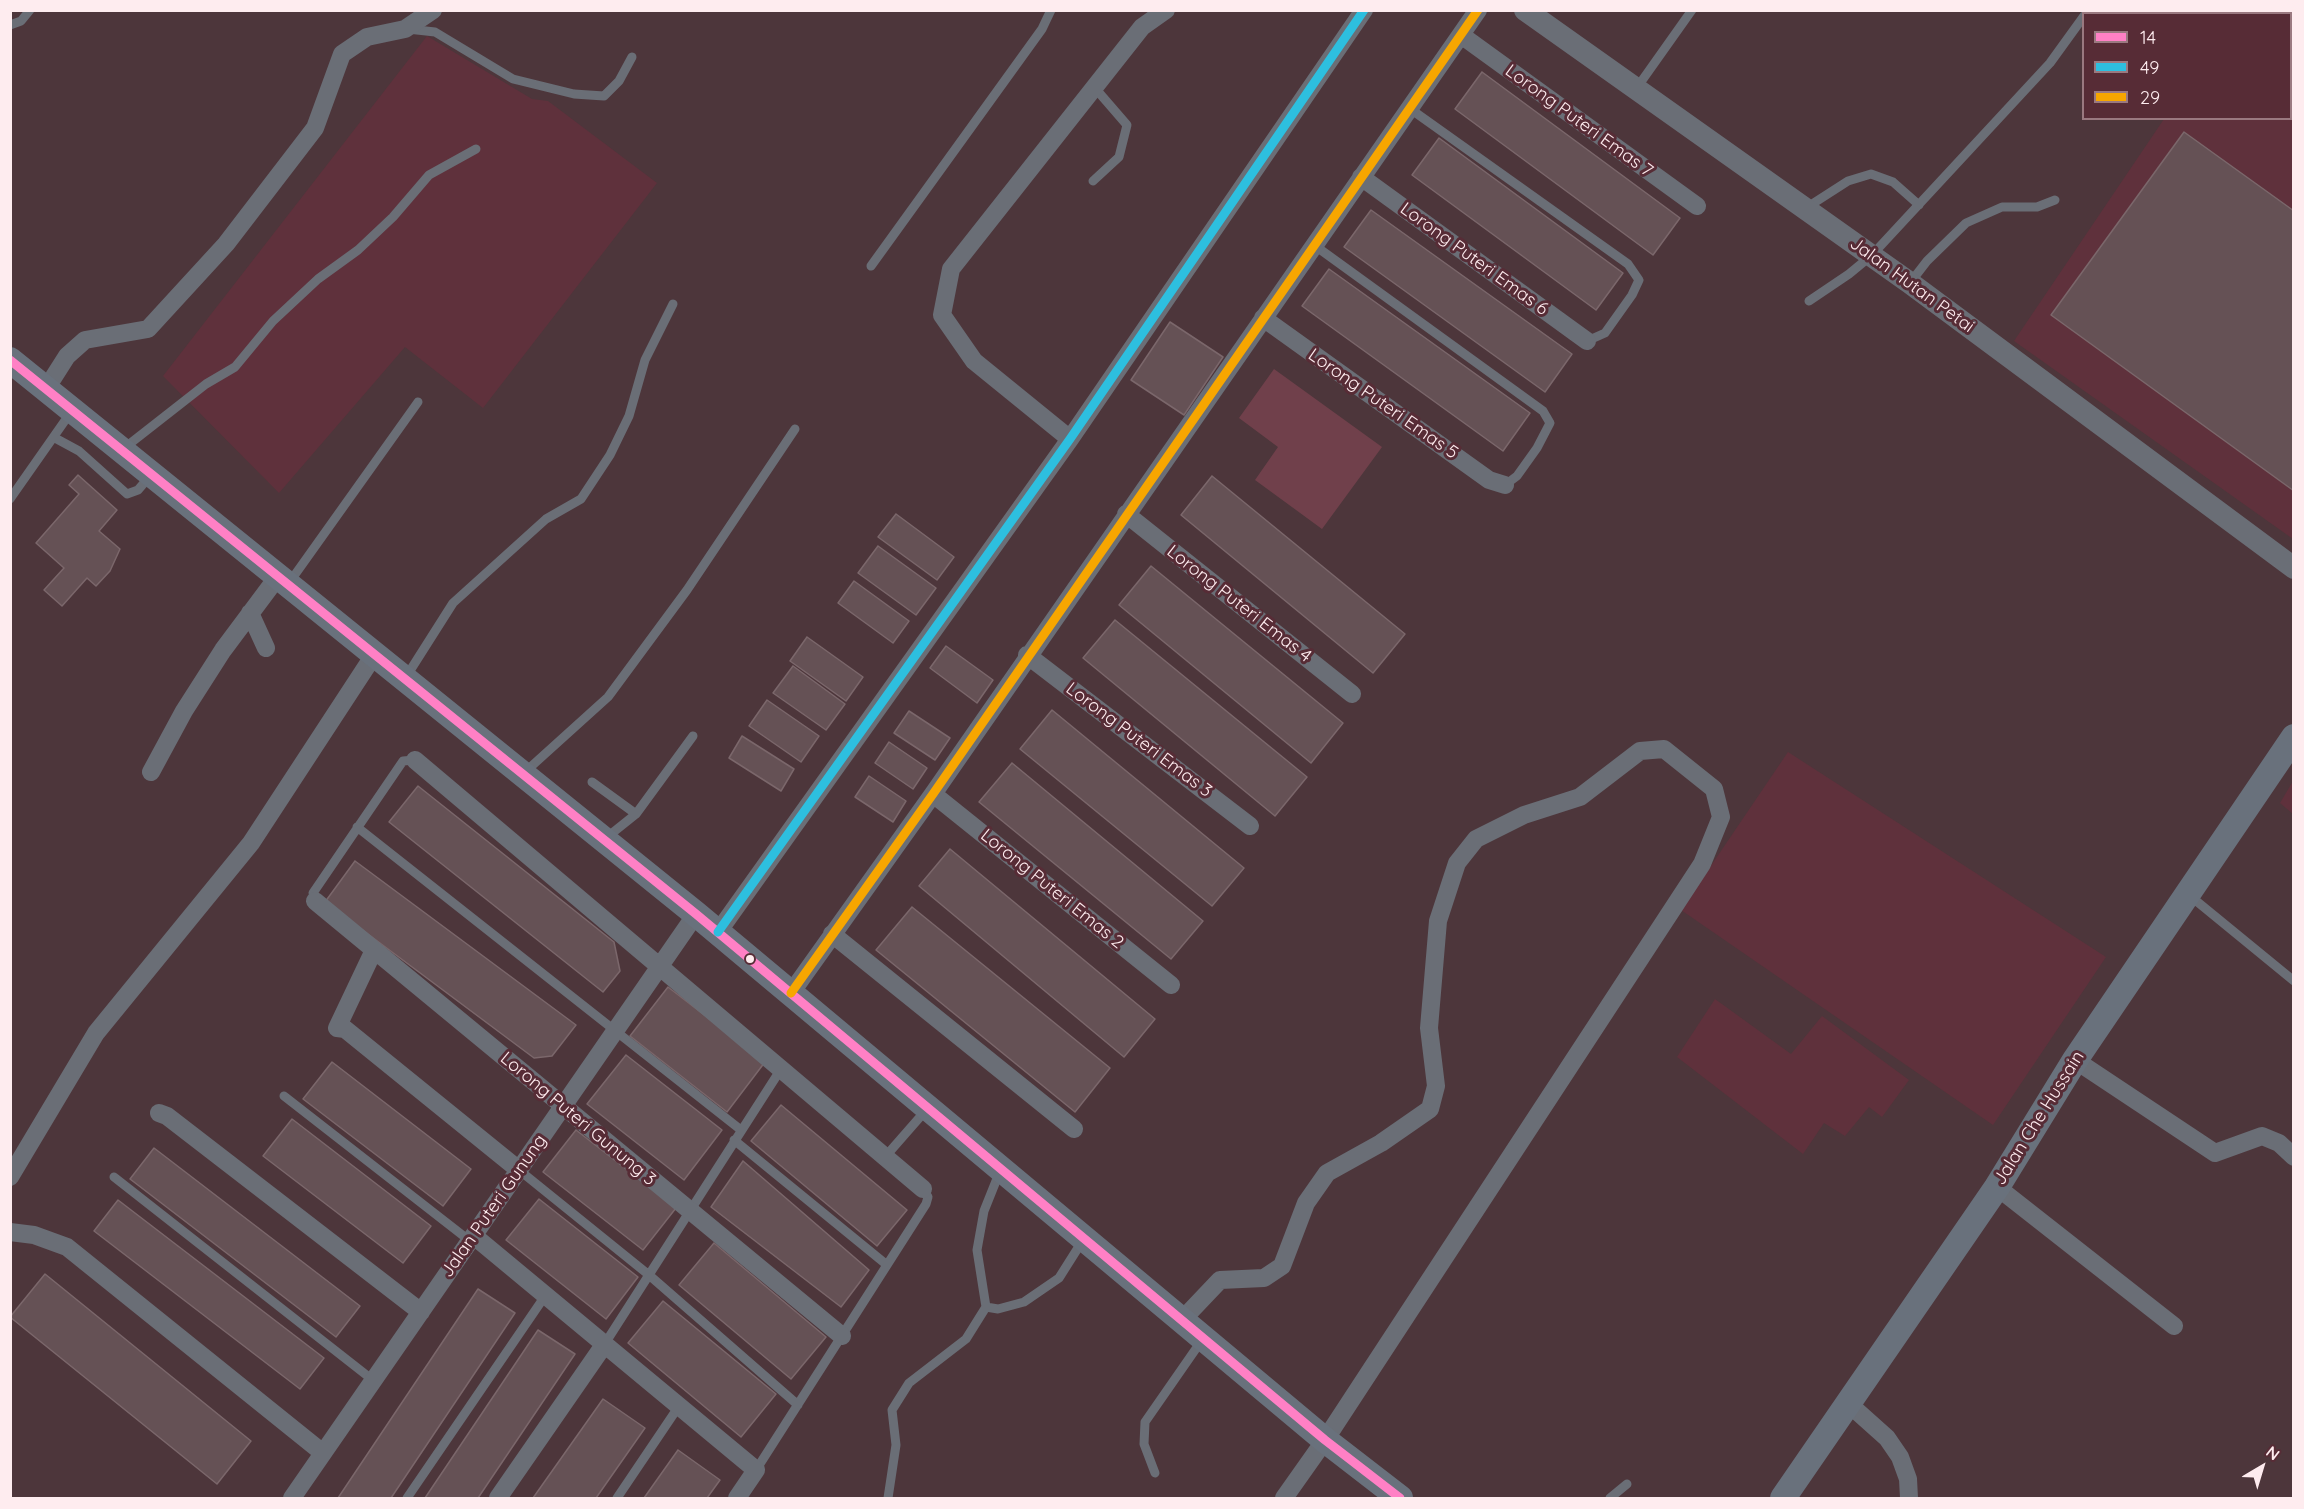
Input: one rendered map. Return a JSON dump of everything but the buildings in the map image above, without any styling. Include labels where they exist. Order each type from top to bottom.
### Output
[{"type":"main road","points":[[10,360],[284,579],[404,679],[718,932],[1325,1440],[1400,1498]]},
{"type":"main road","name":"Jalan Che Hussain","points":[[1783,1498],[1997,1187],[2075,1060],[2294,737]]},
{"type":"street","points":[[1070,439],[974,361],[942,315],[951,269],[1142,27],[1166,10]]},
{"type":"street","points":[[718,932],[1070,439],[1364,10]]},
{"type":"street","points":[[791,993],[933,794],[1027,655],[1478,10]]},
{"type":"street","name":"Jalan Hutan Petai","points":[[1525,10],[1872,255],[2294,568]]},
{"type":"street","points":[[46,389],[68,356],[85,340],[148,329],[226,244],[315,128],[342,54],[367,37],[405,29],[431,11]]},
{"type":"street","name":"Lorong Puteri Emas 7","points":[[1461,35],[1697,206]]},
{"type":"street","name":"Lorong Puteri Emas 6","points":[[1361,177],[1587,341]]},
{"type":"street","name":"Lorong Puteri Emas 5","points":[[1263,318],[1489,480],[1505,485]]},
{"type":"street","name":"Lorong Puteri Emas 4","points":[[1126,514],[1352,694]]},
{"type":"street","points":[[151,772],[184,711],[250,613],[284,579]]},
{"type":"street","points":[[250,613],[266,648]]},
{"type":"street","points":[[10,1177],[96,1033],[251,843],[375,655]]},
{"type":"street","name":"Lorong Puteri Emas 3","points":[[1027,655],[1250,826]]},
{"type":"street","points":[[1182,1320],[1220,1280],[1264,1278],[1282,1266],[1306,1203],[1327,1173],[1381,1143],[1430,1109],[1436,1086],[1428,1028],[1438,921],[1457,863],[1476,839],[1524,815],[1580,797],[1640,751],[1664,749],[1714,789],[1721,817],[1702,864],[1325,1440],[1284,1498]]},
{"type":"street","points":[[415,760],[923,1189]]},
{"type":"street","name":"Lorong Puteri Emas 2","points":[[933,794],[1171,985]]},
{"type":"street","name":"Lorong Puteri Gunung 3","points":[[315,901],[842,1336]]},
{"type":"street","name":"Jalan Puteri Gunung","points":[[292,1498],[696,914]]},
{"type":"street","points":[[832,934],[1074,1129]]},
{"type":"street","points":[[374,950],[337,1028],[345,1029],[519,1170]]},
{"type":"street","points":[[2075,1060],[2215,1154],[2262,1136],[2278,1143],[2294,1157]]},
{"type":"street","points":[[159,1113],[176,1123],[421,1312]]},
{"type":"street","points":[[1997,1187],[2174,1326]]},
{"type":"street","points":[[10,1232],[34,1234],[67,1247],[324,1453]]},
{"type":"street","points":[[472,1239],[545,1296],[756,1470],[737,1498]]},
{"type":"street","points":[[498,1498],[604,1345]]},
{"type":"street","points":[[1849,1404],[1887,1438],[1900,1456],[1908,1479],[1909,1498]]},
{"type":"lane","points":[[10,25],[21,21],[30,10]]},
{"type":"lane","points":[[871,266],[1035,38],[1051,10]]},
{"type":"lane","points":[[1636,89],[1692,10]]},
{"type":"lane","points":[[1809,301],[1872,255],[2050,63],[2082,19]]},
{"type":"lane","points":[[405,29],[435,32],[513,79],[574,94],[604,96],[619,81],[632,57]]},
{"type":"lane","points":[[1093,181],[1119,157],[1127,125],[1095,88]]},
{"type":"lane","points":[[1409,108],[1628,264],[1638,280],[1632,295],[1605,333],[1587,341]]},
{"type":"lane","points":[[122,450],[206,384],[235,367],[273,321],[318,279],[358,250],[393,217],[429,175],[476,149]]},
{"type":"lane","points":[[1806,208],[1848,181],[1871,174],[1893,182],[1919,205]]},
{"type":"lane","points":[[1910,283],[1927,261],[1966,223],[2002,207],[2037,207],[2055,200]]},
{"type":"lane","points":[[1314,245],[1543,411],[1550,423],[1537,448],[1517,476],[1505,485]]},
{"type":"lane","points":[[404,679],[453,603],[546,519],[581,499],[610,455],[629,416],[645,360],[673,304]]},
{"type":"lane","points":[[284,579],[418,402]]},
{"type":"lane","points":[[10,499],[55,438],[72,410]]},
{"type":"lane","points":[[523,774],[608,697],[687,590],[795,429]]},
{"type":"lane","points":[[55,438],[79,451],[127,494],[138,489],[151,474]]},
{"type":"lane","points":[[604,839],[636,814],[693,736]]},
{"type":"lane","points":[[315,901],[313,893],[403,761],[415,760]]},
{"type":"lane","points":[[592,782],[636,814]]},
{"type":"lane","points":[[357,827],[741,1130]]},
{"type":"lane","points":[[2187,894],[2294,981]]},
{"type":"lane","points":[[604,1345],[781,1069]]},
{"type":"lane","points":[[284,1096],[472,1239]]},
{"type":"lane","points":[[885,1157],[928,1108]]},
{"type":"lane","points":[[734,1140],[887,1265]]},
{"type":"lane","points":[[888,1498],[896,1445],[892,1410],[909,1383],[966,1339],[986,1307],[977,1250],[984,1211],[1001,1169]]},
{"type":"lane","points":[[519,1170],[649,1275],[798,1405]]},
{"type":"lane","points":[[114,1177],[374,1381]]},
{"type":"lane","points":[[756,1470],[926,1204],[928,1197],[923,1189]]},
{"type":"lane","points":[[986,1307],[998,1309],[1023,1302],[1059,1278],[1084,1238]]},
{"type":"lane","points":[[407,1498],[545,1296]]},
{"type":"lane","points":[[1155,1473],[1144,1444],[1145,1422],[1203,1338]]},
{"type":"lane","points":[[616,1498],[679,1406]]},
{"type":"lane","points":[[1610,1498],[1627,1484]]},
{"type":"shaded area","points":[[2293,11],[2293,539],[2014,341],[2163,120],[2292,120],[2292,12],[2236,12]]},
{"type":"shaded area","points":[[427,36],[532,99],[548,101],[657,183],[483,408],[405,347],[279,493],[163,376]]},
{"type":"shaded area","points":[[1274,369],[1382,447],[1322,529],[1255,480],[1278,447],[1239,418]]},
{"type":"shaded area","points":[[1788,752],[2106,957],[1993,1125],[1681,910]]},
{"type":"shaded area","points":[[2293,781],[2293,814],[2280,803]]},
{"type":"shaded area","points":[[1715,999],[1791,1054],[1822,1016],[1909,1080],[1882,1117],[1869,1107],[1845,1136],[1824,1123],[1803,1154],[1677,1057]]},
{"type":"transit line","name":"49","points":[[718,932],[1070,439],[1364,10]]},
{"type":"transit line","name":"29","points":[[791,993],[933,794],[1478,10]]},
{"type":"transit line","name":"14","points":[[10,360],[696,914],[1325,1440],[1400,1498]]}]
